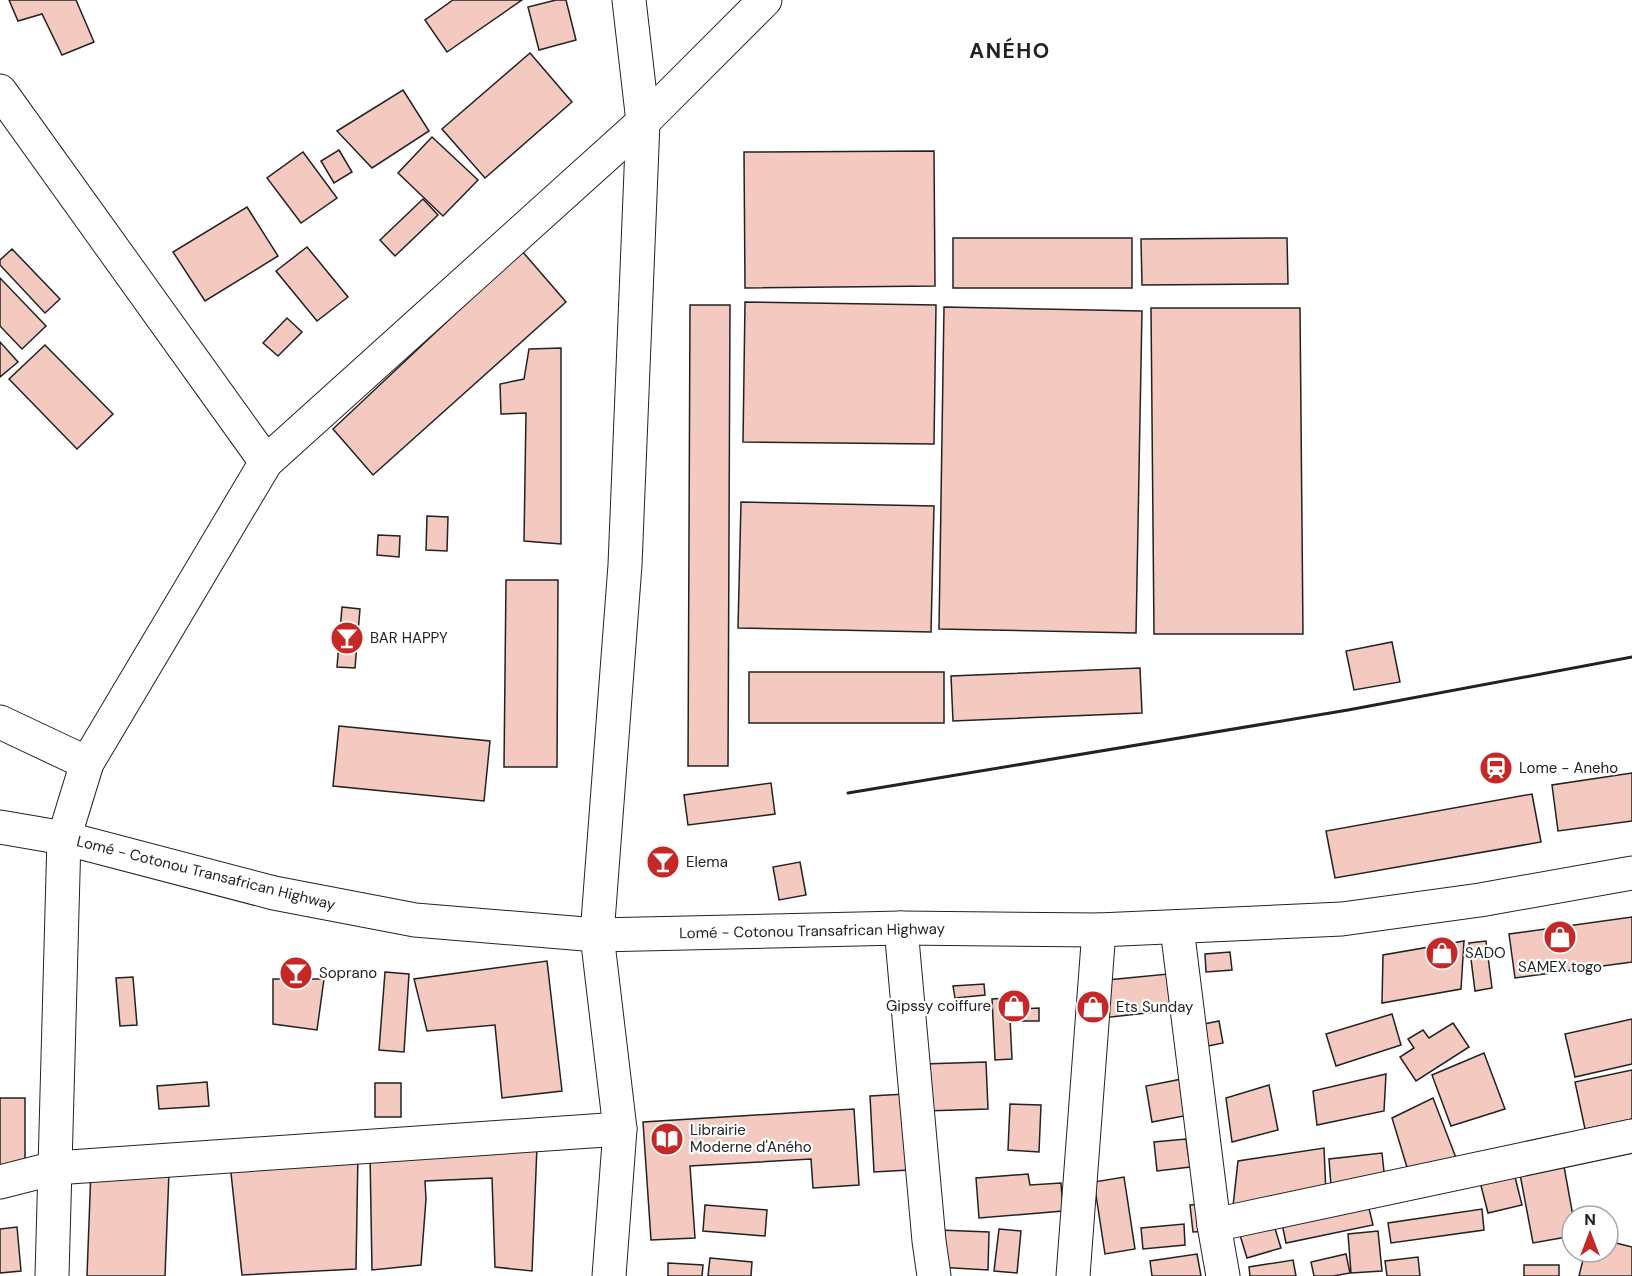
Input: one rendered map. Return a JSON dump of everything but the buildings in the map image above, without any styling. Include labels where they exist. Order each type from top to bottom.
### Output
[{"type":"main road","points":[[609,1276],[620,1129],[597,935],[625,565],[643,122],[629,0]]},
{"type":"main road","points":[[52,1276],[64,838],[87,763],[266,462],[643,122],[765,0]]},
{"type":"main road","points":[[0,91],[266,462]]},
{"type":"main road","points":[[0,722],[87,763]]},
{"type":"main road","name":"Lomé - Cotonou Transafrican Highway","points":[[0,827],[64,838],[274,893],[415,921],[597,935],[901,928],[1099,930],[1342,919],[1480,900],[1632,873]]},
{"type":"main road","points":[[901,928],[934,1276]]},
{"type":"main road","points":[[1177,928],[1214,1225],[1223,1276]]},
{"type":"main road","points":[[1072,1276],[1099,930]]},
{"type":"main road","points":[[0,1182],[55,1168],[620,1129]]},
{"type":"main road","points":[[1214,1225],[1632,1136]]},
{"type":"wall","points":[[848,793],[1348,710],[1632,657]]},
{"type":"place","name":"BAR HAPPY","points":[[347,638]]},
{"type":"place","name":"Lome - Aneho","points":[[1496,768]]},
{"type":"place","name":"Elema","points":[[663,862]]},
{"type":"place","name":"SAMEX togo","points":[[1560,937]]},
{"type":"place","name":"SADO","points":[[1442,953]]},
{"type":"place","name":"Soprano","points":[[296,973]]},
{"type":"place","name":"Gipssy coiffure","points":[[1014,1006]]},
{"type":"place","name":"Ets Sunday","points":[[1093,1007]]},
{"type":"place","name":"Librairie Moderne d'Aného","points":[[667,1139]]},
{"type":"district","name":"ANÉHO","points":[[1010,51]]}]
